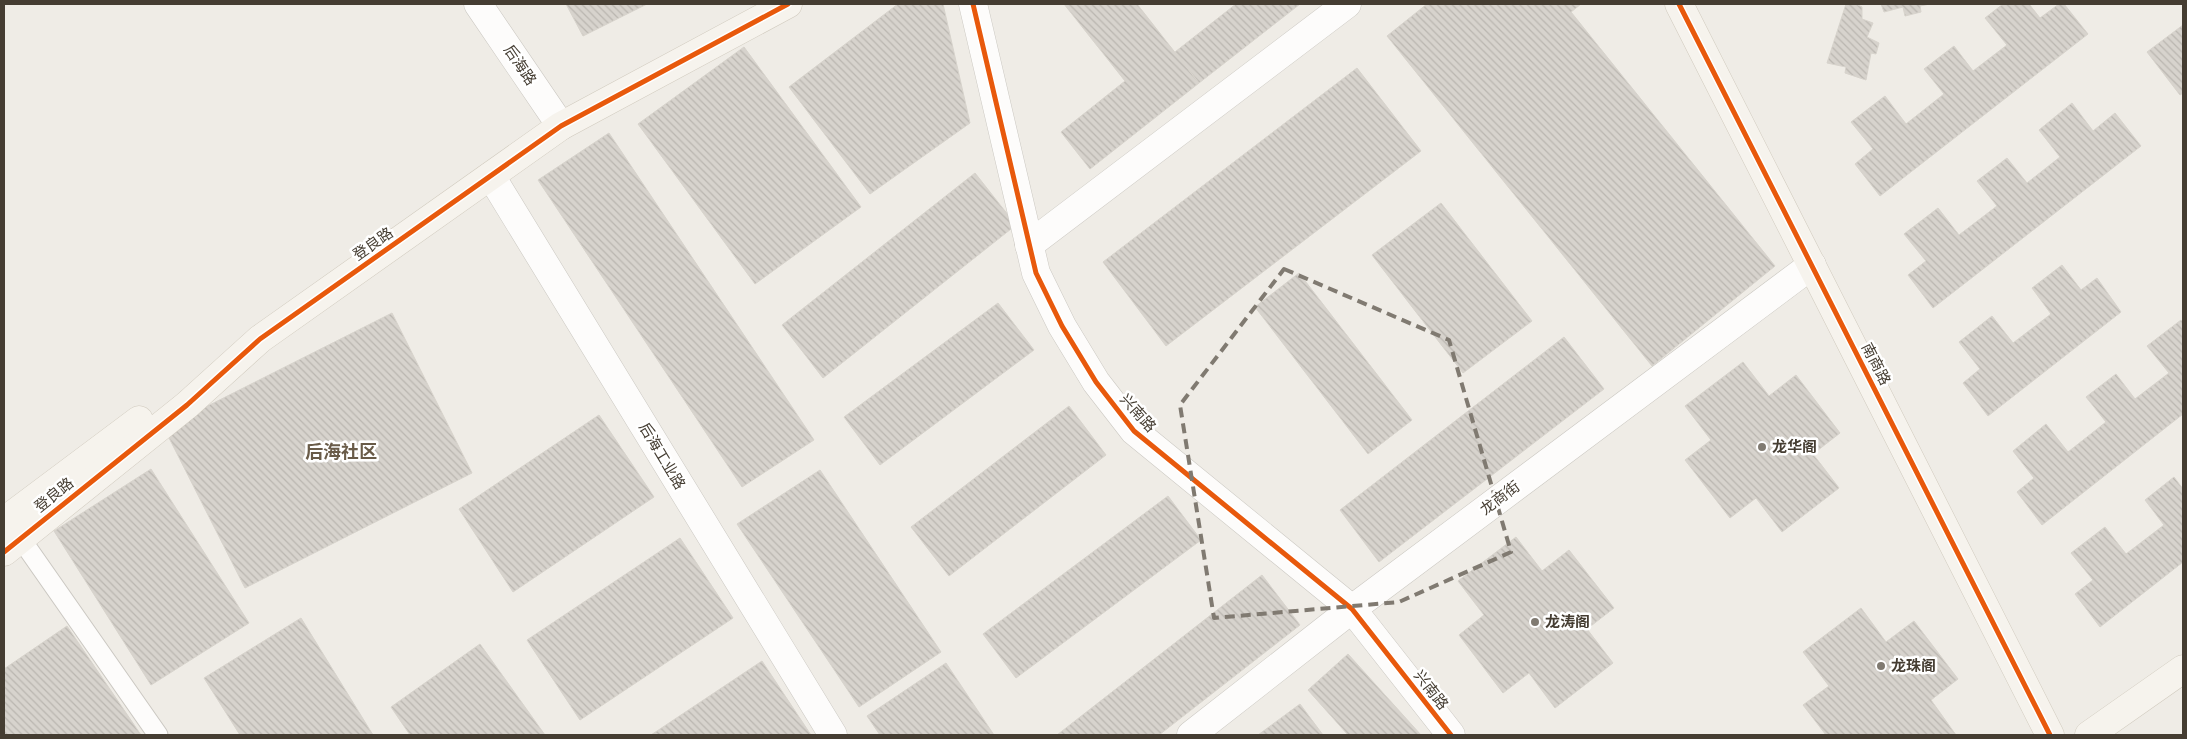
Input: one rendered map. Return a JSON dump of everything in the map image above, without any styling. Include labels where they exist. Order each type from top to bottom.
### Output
[{"type":"street","name":"后海路","points":[[478,4],[561,126]]},
{"type":"street","name":"登良路","points":[[8,529],[186,405],[260,339],[561,126],[788,4]]},
{"type":"street","name":"兴南路","points":[[973,4],[1036,273],[1062,326],[1096,382],[1134,431],[1352,609],[1450,735]]},
{"type":"street","points":[[1029,245],[1347,4]]},
{"type":"street","name":"南商路","points":[[1680,4],[2050,735]]},
{"type":"street","name":"后海工业路","points":[[491,176],[833,735]]},
{"type":"street","name":"龙商街","points":[[1190,735],[1352,609],[1812,265]]},
{"type":"street","points":[[2089,735],[2183,669]]},
{"type":"lane","points":[[8,529],[158,735]]},
{"type":"highlighted area","points":[[1284,269],[1449,340],[1511,552],[1399,602],[1214,618],[1180,405]]},
{"type":"building","points":[[566,4],[647,4],[583,36]]},
{"type":"building","points":[[898,4],[943,4],[970,123],[870,194],[789,87]]},
{"type":"building","points":[[1064,4],[1137,4],[1199,83],[1090,169],[1061,132],[1125,81]]},
{"type":"building","points":[[1236,4],[1300,4],[1199,83],[1175,52]]},
{"type":"building","points":[[1427,4],[1581,4],[1571,12],[1775,266],[1652,366],[1387,36]]},
{"type":"building","points":[[1846,4],[1856,4],[1862,7],[1862,19],[1873,23],[1867,37],[1879,43],[1876,54],[1871,53],[1866,80],[1845,73],[1846,67],[1827,63]]},
{"type":"building","points":[[1881,4],[1930,4],[1920,6],[1921,12],[1905,16],[1903,7],[1884,12]]},
{"type":"building","points":[[2003,4],[2029,4],[2040,18],[2059,4],[2064,4],[2088,34],[1880,196],[1855,164],[1873,149],[1851,122],[1885,96],[1906,124],[1944,94],[1924,69],[1954,46],[1973,71],[2007,45],[1985,18]]},
{"type":"building","points":[[2183,25],[2183,93],[2180,95],[2147,52]]},
{"type":"building","points":[[744,47],[861,207],[755,284],[638,124]]},
{"type":"building","points":[[1357,68],[1421,151],[1166,346],[1103,262]]},
{"type":"building","points":[[2072,103],[2093,131],[2115,113],[2141,146],[1933,308],[1908,275],[1926,261],[1904,234],[1938,208],[1959,235],[1997,206],[1977,181],[2007,158],[2027,183],[2060,157],[2039,130]]},
{"type":"building","points":[[609,133],[814,440],[742,487],[538,180]]},
{"type":"building","points":[[975,173],[1016,225],[823,378],[782,325]]},
{"type":"building","points":[[1441,203],[1532,321],[1463,373],[1372,255]]},
{"type":"building","points":[[2062,265],[2081,290],[2097,278],[2121,312],[1988,416],[1963,383],[1980,369],[1959,342],[1992,316],[2013,343],[2051,314],[2032,288]]},
{"type":"building","points":[[1299,273],[1412,420],[1368,454],[1255,307]]},
{"type":"building","points":[[998,303],[1034,350],[880,465],[844,417]]},
{"type":"building","points":[[392,313],[472,473],[245,588],[164,428]]},
{"type":"building","points":[[2181,320],[2183,322],[2183,414],[2042,525],[2017,492],[2034,478],[2013,451],[2046,424],[2068,452],[2106,422],[2086,397],[2116,374],[2135,399],[2169,373],[2147,346]]},
{"type":"building","points":[[1564,337],[1604,389],[1379,562],[1340,510]]},
{"type":"building","name":"龙华阁","points":[[1743,362],[1769,396],[1796,375],[1840,433],[1813,454],[1839,488],[1782,532],[1756,498],[1730,518],[1685,460],[1711,440],[1685,406]]},
{"type":"building","points":[[1069,406],[1106,455],[949,576],[911,527]]},
{"type":"building","points":[[599,415],[654,497],[513,592],[459,509]]},
{"type":"building","points":[[151,469],[249,623],[151,685],[54,531]]},
{"type":"building","points":[[820,470],[941,652],[859,707],[737,524]]},
{"type":"building","points":[[2174,477],[2183,489],[2183,562],[2100,627],[2075,594],[2093,580],[2071,553],[2105,527],[2126,554],[2164,525],[2145,500]]},
{"type":"building","points":[[1168,496],[1201,540],[1016,678],[983,634]]},
{"type":"building","name":"龙涛阁","points":[[1516,537],[1542,571],[1569,550],[1614,608],[1587,629],[1613,663],[1555,708],[1529,673],[1503,693],[1459,635],[1484,615],[1458,581]]},
{"type":"building","points":[[680,538],[733,618],[580,720],[527,640]]},
{"type":"building","points":[[1262,575],[1300,625],[1159,735],[1057,735]]},
{"type":"building","name":"龙珠阁","points":[[1861,608],[1886,642],[1914,621],[1958,679],[1931,700],[1956,735],[1826,735],[1803,705],[1829,686],[1803,652]]},
{"type":"building","points":[[301,618],[373,735],[240,735],[204,678]]},
{"type":"building","points":[[67,626],[141,735],[4,735],[4,669]]},
{"type":"building","points":[[480,644],[545,735],[410,735],[391,707]]},
{"type":"building","points":[[1348,654],[1421,735],[1348,735],[1308,690]]},
{"type":"building","points":[[762,661],[811,735],[651,735]]},
{"type":"building","points":[[946,663],[994,735],[880,735],[867,716]]},
{"type":"building","points":[[1300,704],[1323,735],[1258,735]]},
{"type":"cycle path","points":[[4,552],[187,405],[260,339],[561,126],[788,4]]},
{"type":"cycle path","points":[[973,4],[1036,273],[1062,326],[1096,382],[1134,431],[1352,609],[1451,735]]},
{"type":"cycle path","points":[[1679,4],[2050,735]]},
{"type":"place","name":"龙华阁","points":[[1762,447]]},
{"type":"place","name":"龙涛阁","points":[[1535,622]]},
{"type":"place","name":"龙珠阁","points":[[1881,666]]},
{"type":"district","name":"后海社区","points":[[341,452]]}]
